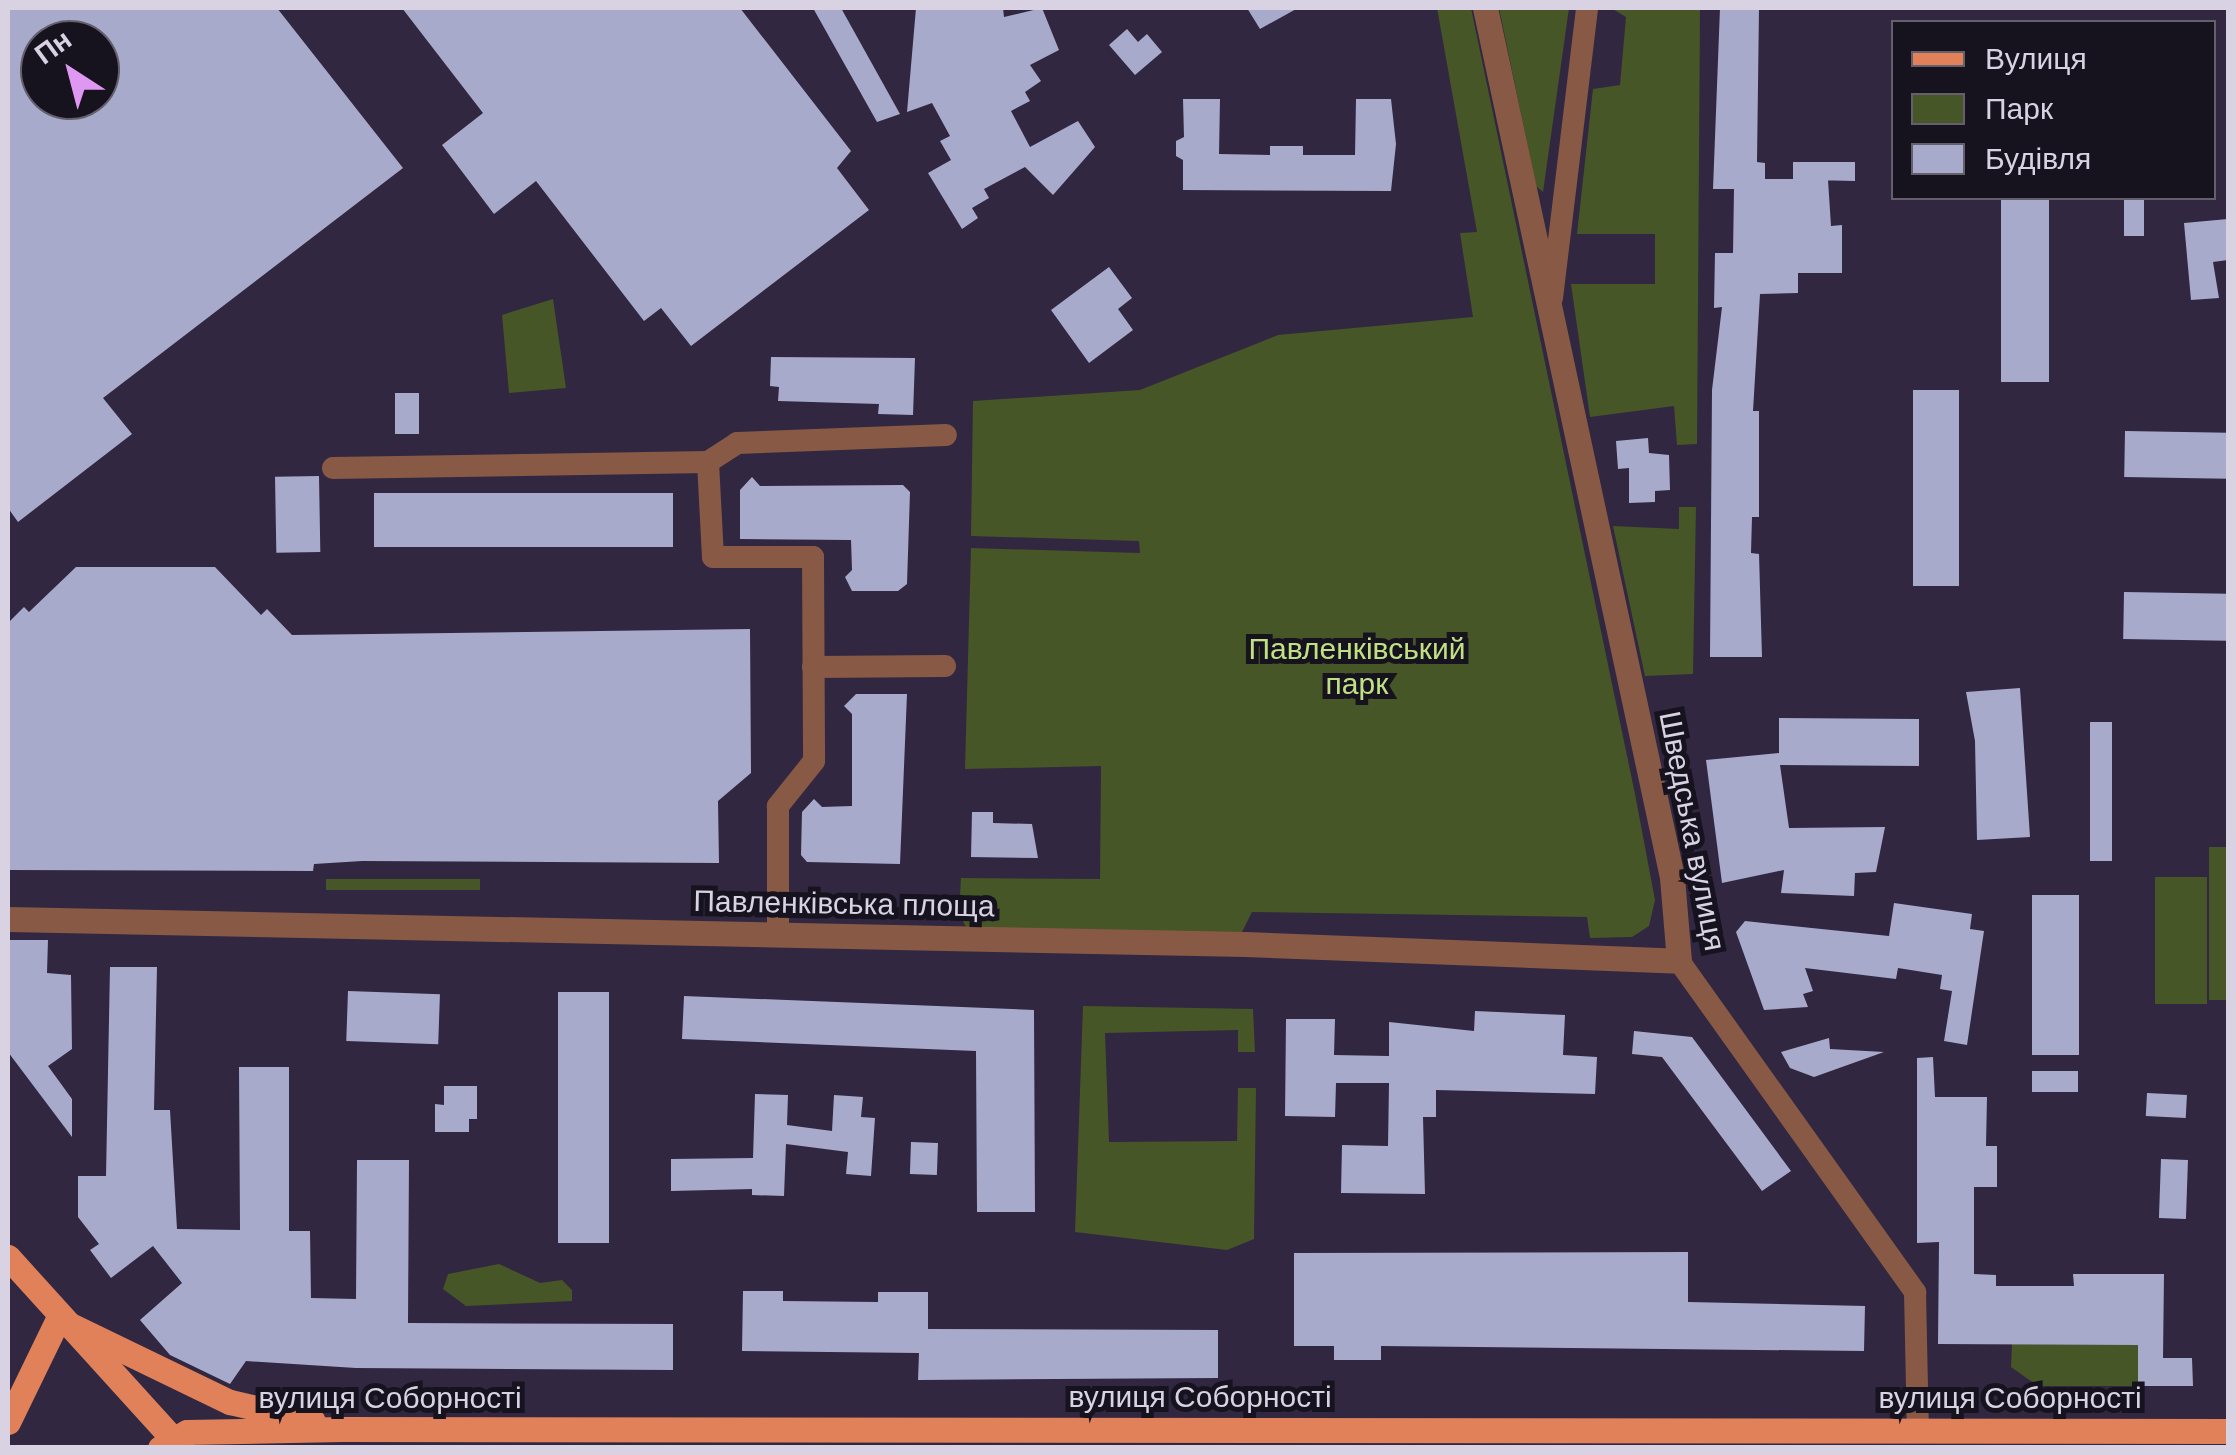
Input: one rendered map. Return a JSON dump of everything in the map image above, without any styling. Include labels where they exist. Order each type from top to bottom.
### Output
[{"type":"main road","points":[[8,1256],[58,1320],[172,1445]]},
{"type":"main road","points":[[8,1422],[58,1320]]},
{"type":"main road","points":[[58,1320],[230,1402],[342,1429]]},
{"type":"main road","name":"вулиця Соборності","points":[[172,1445],[187,1432],[342,1429],[1918,1430],[2077,1439],[2228,1431]]},
{"type":"main road","points":[[320,1448],[342,1429]]},
{"type":"street","name":"Шведська вулиця","points":[[1485,8],[1552,298],[1672,877],[1678,961],[1916,1292],[1918,1430]]},
{"type":"street","name":"Шведська вулиця","points":[[1552,298],[1587,8]]},
{"type":"street","points":[[333,468],[708,462],[737,443],[946,436]]},
{"type":"street","points":[[708,462],[713,558],[814,557],[814,761],[778,806],[778,935]]},
{"type":"street","points":[[813,667],[945,666]]},
{"type":"street","name":"Павленківська площа","points":[[8,919],[778,935],[1678,961]]},
{"type":"green space","name":"Павленківський парк","points":[[1437,8],[1471,8],[1635,794],[1655,900],[1649,926],[1632,937],[1590,938],[1587,917],[1252,912],[1242,932],[1231,934],[966,927],[959,913],[961,878],[1100,879],[1101,766],[965,769],[971,548],[1140,553],[1139,541],[971,536],[973,401],[1140,390],[1278,335],[1473,317],[1460,233],[1477,232]]},
{"type":"green space","points":[[1499,8],[1569,8],[1543,192],[1536,186]]},
{"type":"green space","points":[[1611,8],[1700,8],[1697,444],[1677,445],[1674,406],[1590,417],[1571,284],[1655,284],[1655,234],[1577,234],[1593,89],[1620,85],[1626,17]]},
{"type":"green space","points":[[553,299],[566,388],[509,393],[502,315]]},
{"type":"green space","points":[[1679,507],[1696,507],[1693,674],[1645,676],[1613,526],[1679,529]]},
{"type":"green space","points":[[2209,847],[2228,847],[2228,1000],[2209,1000]]},
{"type":"green space","points":[[2155,877],[2207,877],[2207,1004],[2155,1004]]},
{"type":"green space","points":[[326,879],[480,879],[480,890],[326,890]]},
{"type":"green space","points":[[1083,1006],[1253,1009],[1255,1052],[1238,1052],[1238,1030],[1105,1033],[1109,1142],[1237,1141],[1238,1088],[1256,1088],[1254,1239],[1227,1250],[1075,1232]]},
{"type":"green space","points":[[499,1264],[540,1283],[562,1280],[572,1290],[572,1301],[466,1306],[443,1289],[448,1274]]},
{"type":"green space","points":[[2012,1344],[2156,1345],[2138,1368],[2138,1386],[2038,1386],[2011,1367]]},
{"type":"building","points":[[8,8],[277,8],[403,168],[103,398],[132,434],[18,522],[8,508]]},
{"type":"building","points":[[402,8],[740,8],[851,151],[837,168],[869,210],[691,346],[661,308],[644,321],[536,181],[494,214],[442,145],[483,113]]},
{"type":"building","points":[[813,8],[841,8],[900,114],[877,122]]},
{"type":"building","points":[[916,8],[1003,8],[1004,17],[1042,8],[1059,50],[1030,65],[1041,81],[1025,92],[1030,101],[1011,111],[1030,147],[1078,121],[1095,147],[1053,195],[1025,167],[984,189],[989,198],[972,208],[978,218],[962,229],[928,173],[951,160],[940,141],[950,136],[932,103],[907,112]]},
{"type":"building","points":[[1247,8],[1298,8],[1260,29]]},
{"type":"building","points":[[1720,8],[1759,8],[1757,162],[1765,163],[1765,179],[1793,179],[1793,162],[1855,162],[1855,181],[1828,180],[1831,226],[1842,225],[1842,273],[1798,273],[1798,293],[1760,294],[1753,411],[1759,411],[1759,517],[1752,517],[1751,553],[1759,554],[1762,657],[1710,657],[1712,390],[1722,307],[1714,308],[1715,253],[1733,253],[1734,189],[1713,189]]},
{"type":"building","points":[[1127,29],[1138,42],[1147,34],[1162,52],[1135,75],[1109,45]]},
{"type":"building","points":[[1183,99],[1220,99],[1219,154],[1270,155],[1270,146],[1303,146],[1303,155],[1355,155],[1356,99],[1391,99],[1396,144],[1391,191],[1183,190],[1183,160],[1176,156],[1176,141],[1184,137]]},
{"type":"building","points":[[2001,200],[2049,200],[2049,382],[2001,382]]},
{"type":"building","points":[[2124,200],[2144,200],[2144,236],[2124,236]]},
{"type":"building","points":[[2228,219],[2228,260],[2213,262],[2219,298],[2191,300],[2184,223]]},
{"type":"building","points":[[1109,267],[1132,298],[1118,309],[1133,330],[1089,363],[1051,310]]},
{"type":"building","points":[[771,357],[915,358],[913,415],[878,414],[879,404],[778,401],[779,387],[770,386]]},
{"type":"building","points":[[1913,390],[1959,390],[1959,586],[1913,586]]},
{"type":"building","points":[[395,393],[419,393],[419,434],[395,434]]},
{"type":"building","points":[[2125,431],[2228,433],[2227,479],[2124,477]]},
{"type":"building","points":[[1648,438],[1649,453],[1669,455],[1670,490],[1655,491],[1655,502],[1629,503],[1629,468],[1618,469],[1616,441]]},
{"type":"building","points":[[319,476],[320,552],[276,553],[275,477]]},
{"type":"building","points":[[752,477],[760,486],[903,485],[910,492],[907,584],[898,591],[852,591],[845,577],[852,570],[851,540],[740,539],[740,490]]},
{"type":"building","points":[[374,493],[673,493],[673,547],[374,547]]},
{"type":"building","points":[[76,567],[215,567],[261,615],[267,609],[292,635],[750,629],[751,773],[718,801],[719,863],[362,861],[314,864],[313,871],[8,870],[8,623],[24,607],[29,612]]},
{"type":"building","points":[[2124,592],[2228,594],[2227,641],[2123,639]]},
{"type":"building","points":[[2020,688],[2030,837],[1977,840],[1975,741],[1966,692]]},
{"type":"building","points":[[856,694],[907,694],[900,864],[807,862],[801,855],[802,812],[814,799],[822,807],[852,806],[852,714],[844,706]]},
{"type":"building","points":[[1779,718],[1919,719],[1919,766],[1780,765],[1789,828],[1885,827],[1876,872],[1855,873],[1854,896],[1781,893],[1784,870],[1722,883],[1706,760],[1779,753]]},
{"type":"building","points":[[2090,722],[2112,722],[2112,861],[2090,861]]},
{"type":"building","points":[[972,812],[993,812],[993,823],[1032,824],[1038,858],[971,857]]},
{"type":"building","points":[[2032,895],[2079,895],[2079,1055],[2032,1055]]},
{"type":"building","points":[[1894,903],[1972,914],[1970,929],[1984,931],[1967,1045],[1944,1041],[1952,991],[1940,989],[1942,975],[1898,968],[1896,979],[1805,968],[1813,991],[1803,994],[1808,1007],[1764,1010],[1736,932],[1745,921],[1889,936]]},
{"type":"building","points":[[8,940],[48,940],[47,973],[71,975],[72,1049],[48,1066],[72,1099],[72,1137],[8,1052]]},
{"type":"building","points":[[110,967],[157,967],[154,1110],[170,1110],[177,1229],[240,1230],[239,1067],[289,1067],[289,1231],[310,1231],[311,1298],[356,1299],[357,1160],[409,1160],[408,1323],[673,1324],[673,1370],[356,1368],[246,1361],[230,1384],[170,1355],[140,1320],[182,1283],[153,1246],[111,1278],[90,1250],[99,1244],[78,1217],[78,1176],[106,1176]]},
{"type":"building","points":[[348,991],[440,994],[438,1044],[346,1041]]},
{"type":"building","points":[[558,992],[609,992],[609,1243],[558,1243]]},
{"type":"building","points":[[684,996],[1034,1010],[1035,1212],[977,1212],[976,1051],[682,1039]]},
{"type":"building","points":[[1475,1011],[1565,1015],[1563,1055],[1597,1057],[1595,1094],[1436,1090],[1436,1117],[1423,1117],[1425,1194],[1341,1193],[1342,1145],[1388,1146],[1389,1083],[1336,1083],[1335,1117],[1285,1116],[1286,1019],[1335,1019],[1334,1055],[1389,1056],[1389,1022],[1474,1031]]},
{"type":"building","points":[[1634,1031],[1692,1037],[1791,1171],[1762,1191],[1662,1057],[1632,1054]]},
{"type":"building","points":[[1829,1038],[1830,1049],[1884,1052],[1814,1077],[1790,1068],[1781,1052]]},
{"type":"building","points":[[1933,1057],[1935,1097],[1987,1097],[1986,1146],[1997,1146],[1997,1187],[1974,1187],[1974,1274],[1996,1275],[1996,1286],[2074,1286],[2073,1274],[2164,1274],[2163,1358],[2192,1358],[2193,1386],[2138,1386],[2138,1345],[1938,1344],[1939,1242],[1917,1243],[1917,1058]]},
{"type":"building","points":[[2032,1071],[2078,1071],[2078,1092],[2032,1092]]},
{"type":"building","points":[[444,1086],[477,1086],[477,1119],[469,1119],[469,1132],[435,1132],[435,1104],[444,1105]]},
{"type":"building","points":[[2147,1093],[2187,1095],[2186,1118],[2146,1116]]},
{"type":"building","points":[[755,1094],[788,1095],[787,1125],[832,1131],[834,1095],[863,1097],[861,1117],[875,1118],[871,1176],[846,1174],[848,1152],[786,1144],[784,1196],[752,1195],[752,1189],[671,1191],[671,1159],[753,1158]]},
{"type":"building","points":[[911,1142],[938,1143],[937,1175],[910,1174]]},
{"type":"building","points":[[2161,1159],[2188,1160],[2186,1219],[2159,1218]]},
{"type":"building","points":[[1688,1252],[1688,1302],[1865,1306],[1864,1351],[1381,1346],[1381,1360],[1334,1360],[1334,1346],[1294,1346],[1294,1253]]},
{"type":"building","points":[[743,1291],[783,1291],[783,1301],[878,1302],[878,1292],[928,1292],[928,1329],[1218,1330],[1218,1378],[918,1380],[919,1353],[742,1351]]}]
